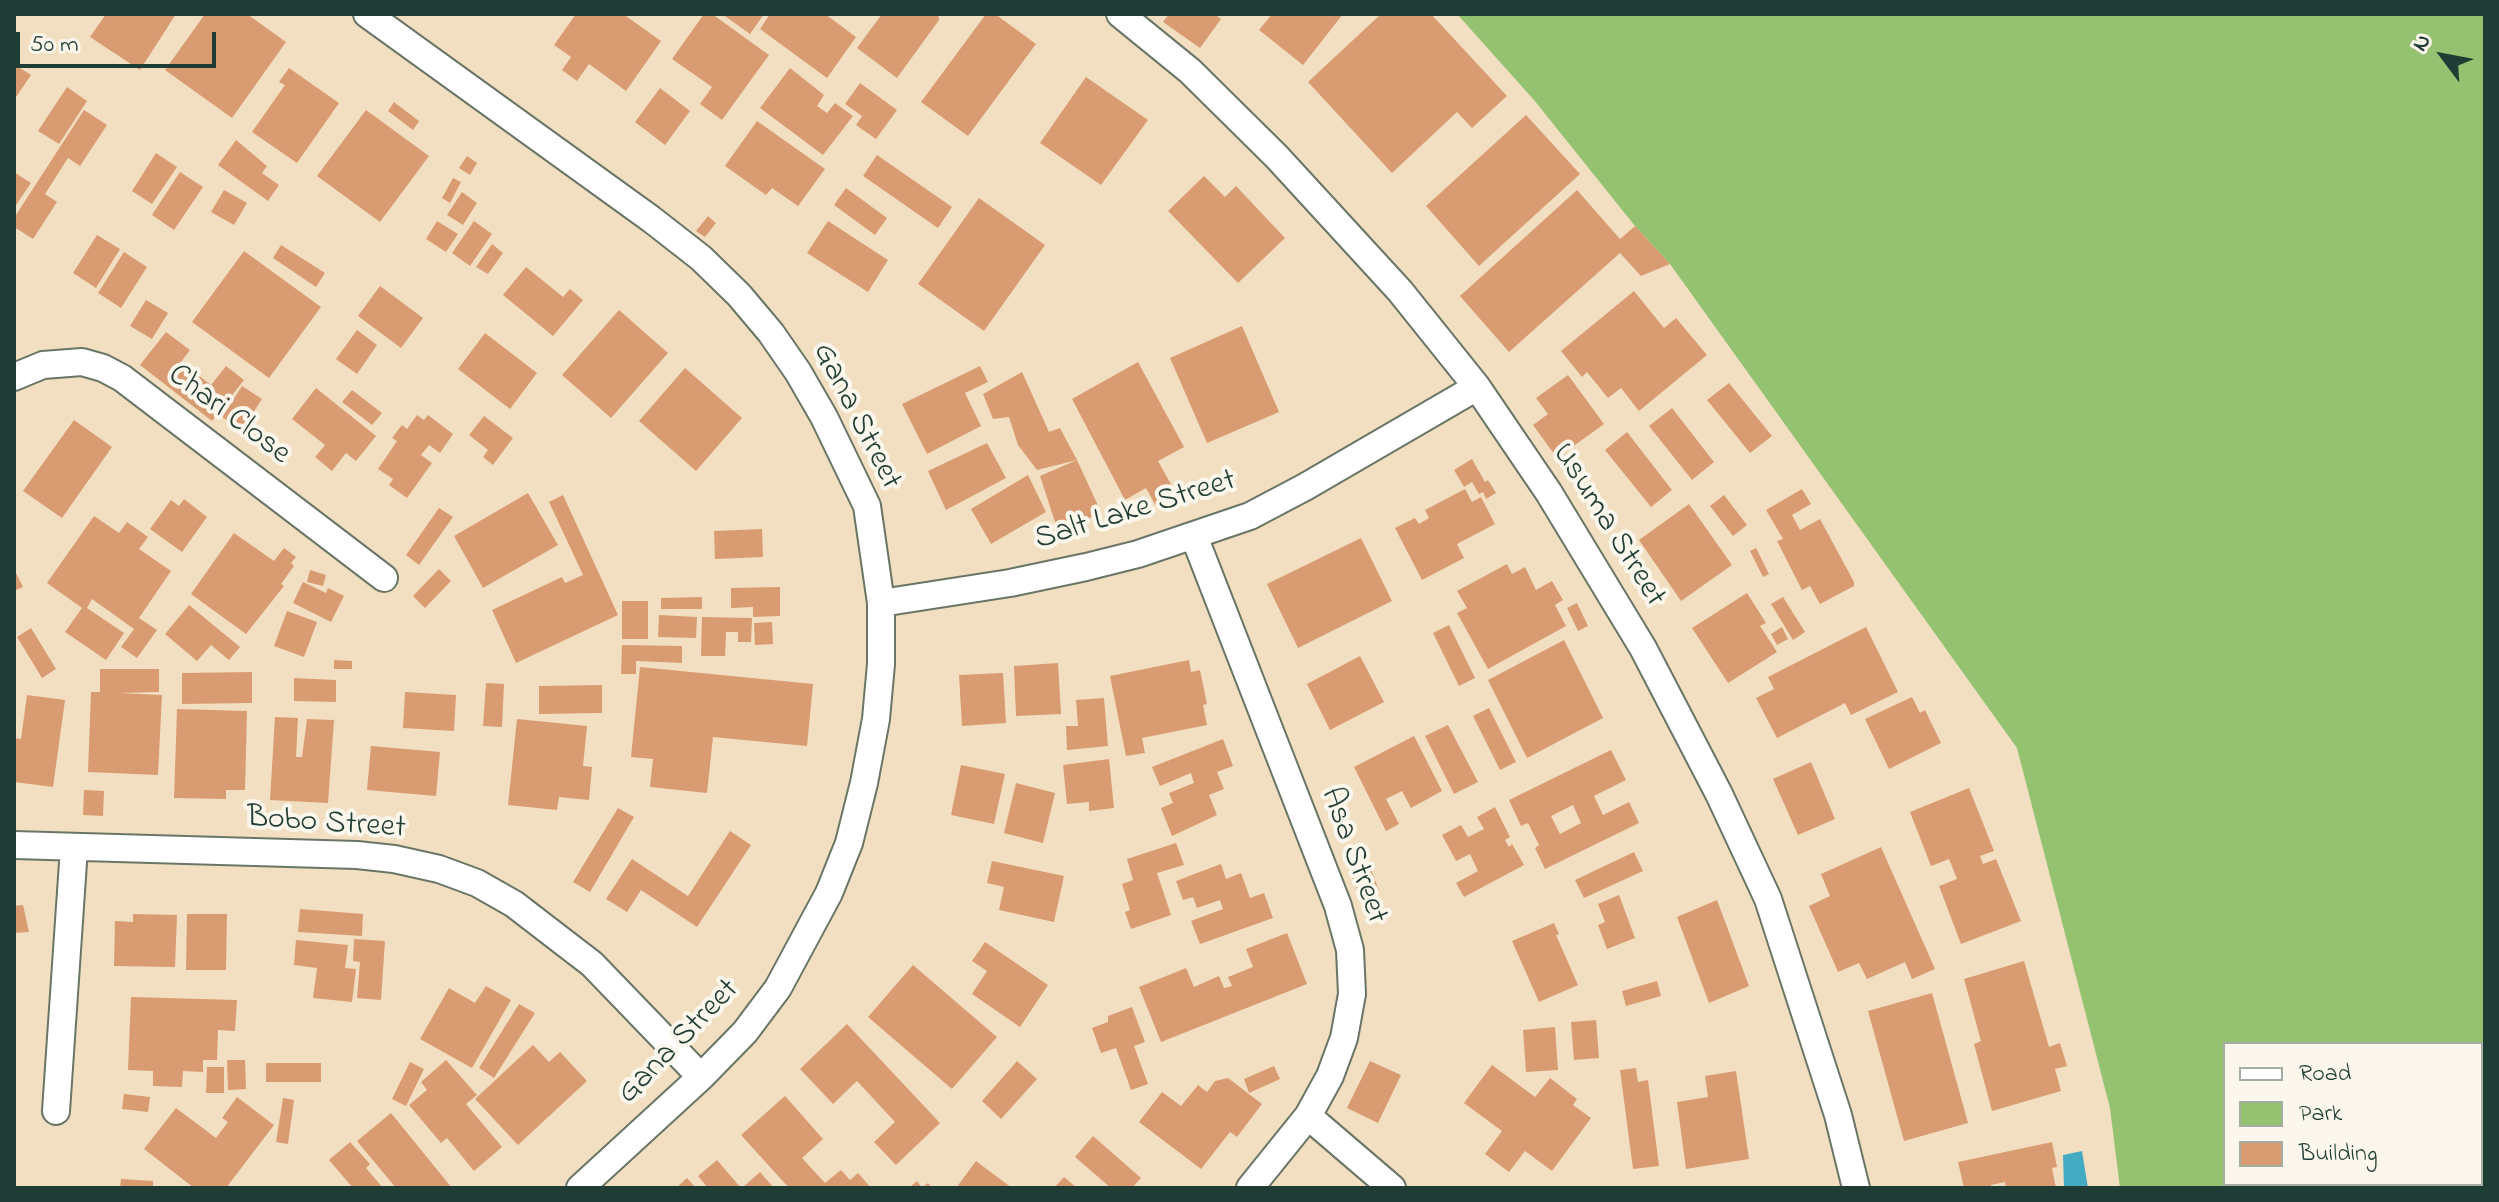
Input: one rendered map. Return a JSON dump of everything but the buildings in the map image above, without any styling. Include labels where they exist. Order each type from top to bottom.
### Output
[{"type":"street","name":"Gana Street","points":[[367,14],[651,219],[701,258],[739,295],[798,372],[867,506],[881,603],[881,664],[876,719],[864,783],[844,856],[829,893],[778,988],[745,1032],[701,1077],[580,1188]]},
{"type":"street","name":"Usuma Street","points":[[1120,14],[1190,71],[1287,167],[1400,291],[1477,387],[1549,493],[1643,648],[1719,794],[1768,899],[1838,1115],[1856,1188]]},
{"type":"street","name":"Chari Close","points":[[14,377],[43,365],[82,362],[122,378],[384,578]]},
{"type":"street","name":"Salt Lake Street","points":[[881,603],[1055,574],[1138,554],[1250,516],[1477,387]]},
{"type":"street","name":"Asa Street","points":[[1194,536],[1338,906],[1350,950],[1352,994],[1344,1038],[1330,1076],[1308,1116],[1250,1188]]},
{"type":"street","name":"Bobo Street","points":[[14,845],[357,855],[439,869],[477,883],[514,904],[582,956],[701,1077]]},
{"type":"street","points":[[56,1111],[74,848]]},
{"type":"street","points":[[1308,1116],[1392,1188]]},
{"type":"green space","points":[[1457,14],[2485,14],[2485,1188],[2120,1188],[2110,1108],[2017,748],[1670,264],[1635,226],[1534,100]]},
{"type":"water","points":[[2082,1151],[2088,1188],[2064,1188],[2063,1155]]}]
